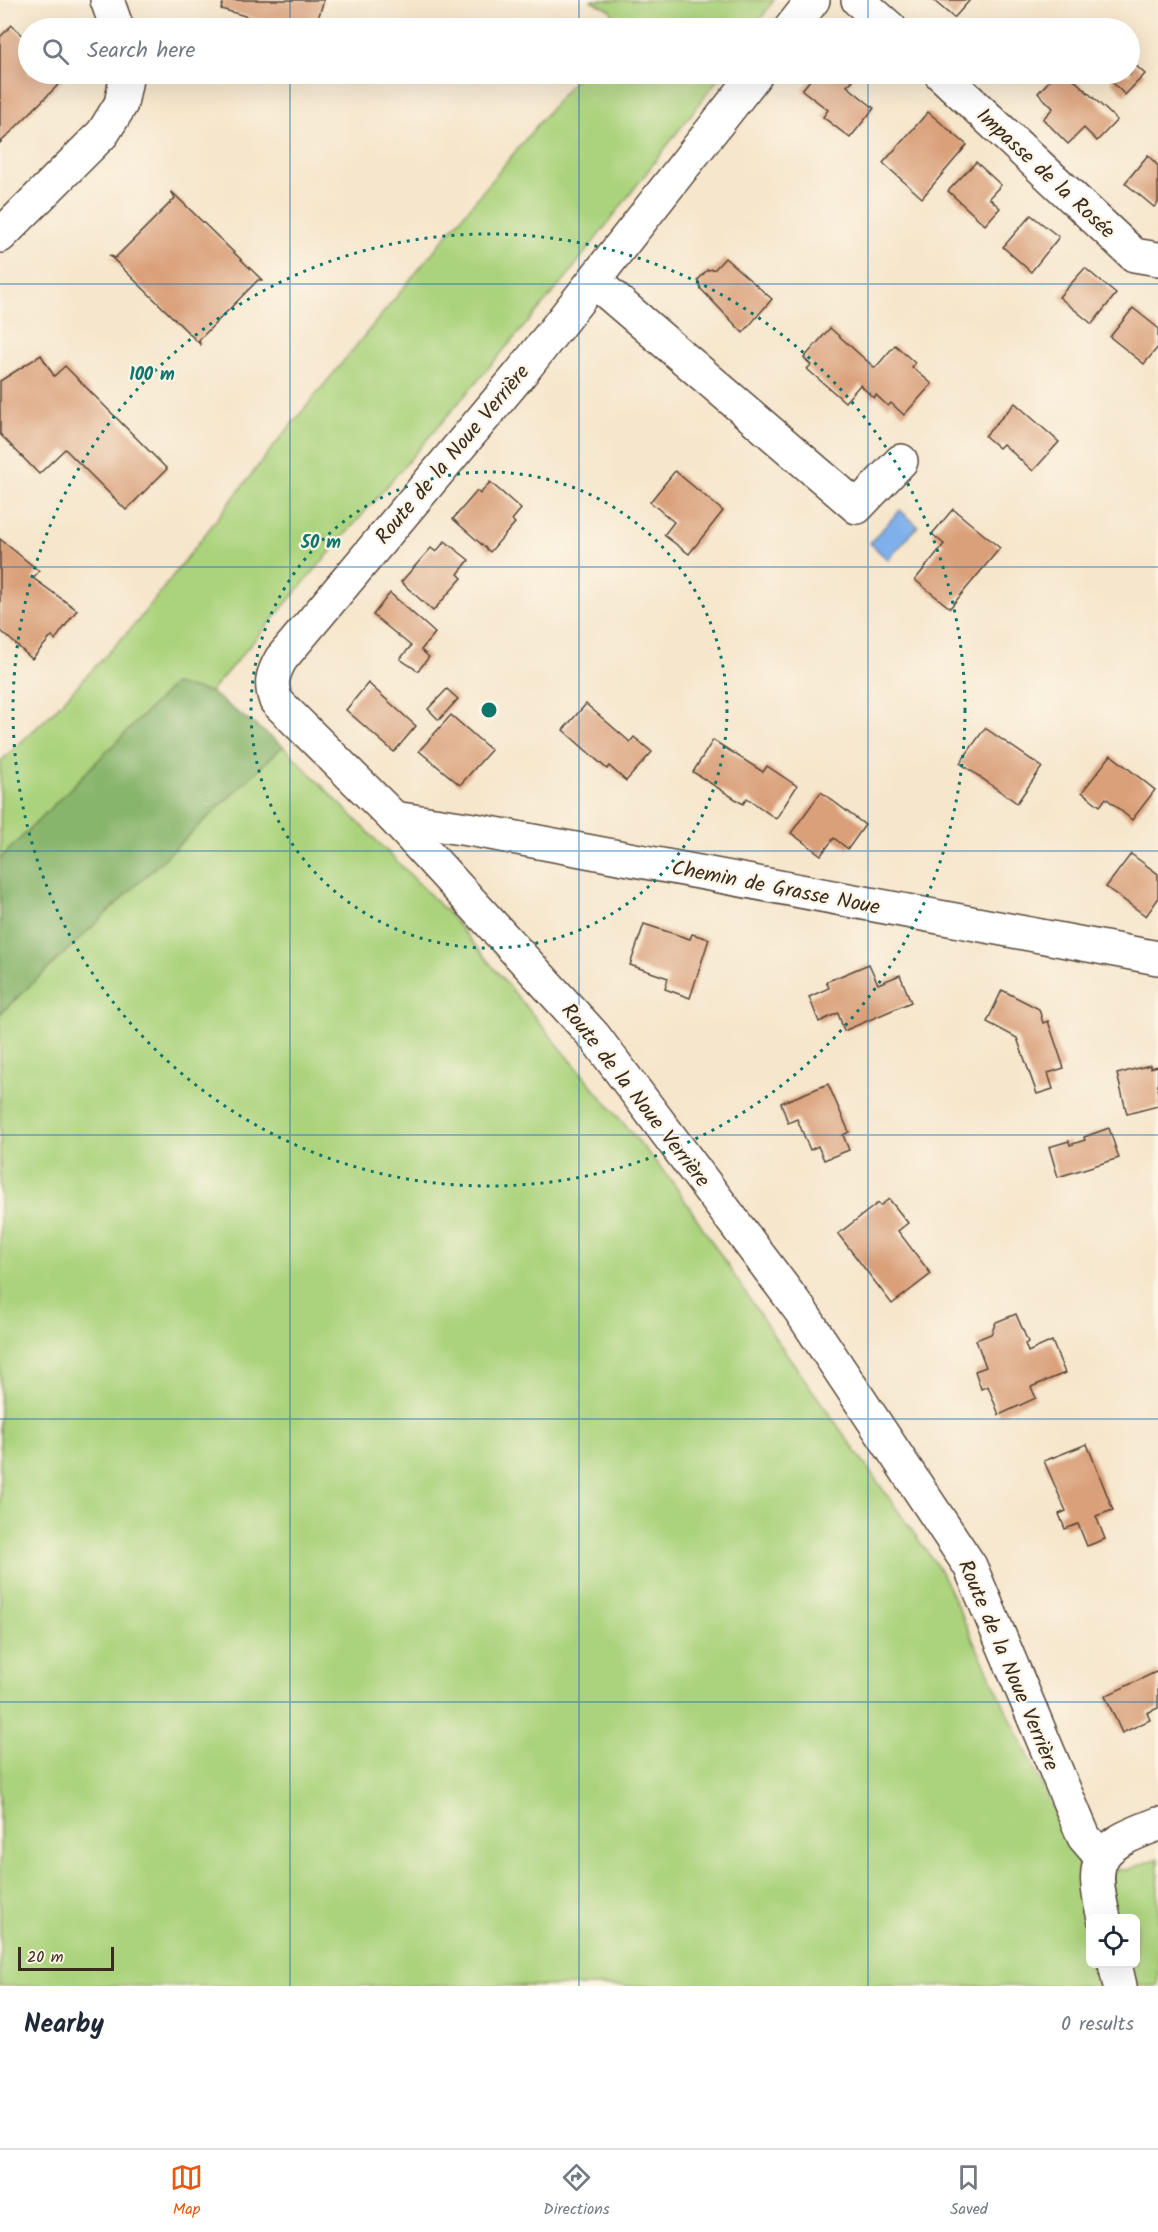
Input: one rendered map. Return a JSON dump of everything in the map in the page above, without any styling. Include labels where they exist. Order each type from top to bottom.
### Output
[{"type":"street","points":[[107,0],[113,18]]},
{"type":"street","points":[[798,18],[813,0]]},
{"type":"street","points":[[858,0],[879,18]]},
{"type":"street","points":[[0,236],[103,133],[121,104],[125,84]]},
{"type":"street","name":"Route de la Noue Verrière","points":[[748,84],[594,281],[281,659],[273,674],[271,687],[276,701],[394,818],[594,1036],[800,1310],[970,1566],[1084,1837],[1102,1858]]},
{"type":"street","name":"Impasse de la Rosée","points":[[952,84],[1134,255],[1158,259]]},
{"type":"street","points":[[594,281],[857,507],[901,461]]},
{"type":"street","name":"Chemin de Grasse Noue","points":[[394,818],[485,832],[1158,958]]},
{"type":"street","points":[[1103,1914],[1096,1886],[1096,1872],[1102,1858],[1110,1848],[1125,1837],[1158,1824]]},
{"type":"street","points":[[1116,1968],[1120,1986]]},
{"type":"green space","points":[[590,0],[774,0],[761,18],[613,18],[611,10]]},
{"type":"green space","points":[[571,84],[714,84],[565,279],[210,692],[174,684],[0,859],[0,762],[50,715],[137,622],[269,452]]},
{"type":"green space","points":[[174,684],[210,692],[283,746],[0,1014],[0,859]]},
{"type":"green space","points":[[283,746],[448,913],[674,1184],[774,1336],[940,1570],[1081,1867],[1126,1870],[1158,1858],[1158,1986],[0,1986],[0,1014]]},
{"type":"water","points":[[900,510],[918,526],[888,560],[870,543]]},
{"type":"building","points":[[224,0],[324,0],[318,18],[252,18],[221,9]]},
{"type":"building","points":[[933,0],[970,0],[954,18]]},
{"type":"building","points":[[12,25],[18,31],[18,84],[59,84],[0,143],[0,37]]},
{"type":"building","points":[[1140,69],[1145,74],[1140,79]]},
{"type":"building","points":[[807,84],[849,84],[847,86],[874,108],[850,138],[823,117],[828,110],[802,90]]},
{"type":"building","points":[[1046,84],[1079,84],[1117,120],[1097,141],[1084,128],[1068,144],[1043,119],[1053,108],[1038,93]]},
{"type":"building","points":[[1114,84],[1135,84],[1125,95]]},
{"type":"building","points":[[928,112],[967,145],[922,198],[883,163]]},
{"type":"building","points":[[1148,155],[1158,166],[1158,203],[1154,207],[1125,183]]},
{"type":"building","points":[[976,162],[1001,185],[989,198],[1000,208],[985,225],[948,191]]},
{"type":"building","points":[[171,191],[262,280],[258,280],[199,340],[200,344],[109,255],[115,258],[175,198]]},
{"type":"building","points":[[1031,215],[1059,237],[1031,272],[1003,247]]},
{"type":"building","points":[[725,258],[772,299],[743,333],[701,289],[698,280],[707,270],[715,269]]},
{"type":"building","points":[[1085,268],[1116,294],[1092,324],[1059,297]]},
{"type":"building","points":[[1133,308],[1158,328],[1158,347],[1144,364],[1110,337]]},
{"type":"building","points":[[830,328],[875,368],[895,345],[915,363],[912,367],[932,384],[904,415],[891,403],[888,406],[876,395],[874,398],[860,385],[845,402],[807,369],[811,365],[804,358]]},
{"type":"building","points":[[41,355],[54,376],[65,366],[167,469],[126,510],[65,449],[39,474],[0,434],[0,381]]},
{"type":"building","points":[[1015,403],[1059,442],[1033,471],[1003,444],[999,448],[985,436]]},
{"type":"building","points":[[675,471],[723,511],[689,554],[664,535],[674,522],[650,502]]},
{"type":"building","points":[[490,482],[521,509],[512,520],[515,523],[490,552],[453,519],[477,491],[480,494]]},
{"type":"building","points":[[953,509],[1000,548],[950,608],[915,580],[944,544],[932,534]]},
{"type":"building","points":[[0,539],[39,571],[33,578],[77,610],[55,640],[52,636],[32,659],[0,630]]},
{"type":"building","points":[[445,541],[469,560],[458,574],[462,578],[433,611],[401,582],[431,548],[436,552]]},
{"type":"building","points":[[390,593],[435,633],[421,650],[429,657],[418,671],[400,659],[411,646],[373,615]]},
{"type":"building","points":[[368,683],[416,726],[394,752],[346,710]]},
{"type":"building","points":[[447,689],[458,699],[439,720],[428,709]]},
{"type":"building","points":[[586,704],[630,742],[634,737],[652,752],[626,781],[609,766],[607,769],[563,730]]},
{"type":"building","points":[[451,715],[491,750],[460,785],[419,751]]},
{"type":"building","points":[[985,728],[1042,767],[1017,803],[960,763]]},
{"type":"building","points":[[713,740],[763,772],[767,766],[797,786],[776,819],[747,798],[743,804],[693,772]]},
{"type":"building","points":[[1111,755],[1155,790],[1132,820],[1106,798],[1100,806],[1082,792]]},
{"type":"building","points":[[821,792],[865,825],[848,849],[834,838],[821,855],[791,833]]},
{"type":"building","points":[[1131,854],[1158,874],[1158,899],[1146,916],[1106,887]]},
{"type":"building","points":[[644,924],[690,939],[692,934],[709,939],[690,998],[665,989],[668,978],[630,965]]},
{"type":"building","points":[[869,964],[878,984],[900,975],[911,1002],[844,1031],[838,1013],[819,1022],[809,997],[829,988],[826,982]]},
{"type":"building","points":[[1002,990],[1039,1009],[1043,1023],[1048,1021],[1064,1068],[1048,1073],[1053,1089],[1037,1094],[1017,1038],[987,1022]]},
{"type":"building","points":[[1150,1065],[1150,1068],[1158,1066],[1158,1106],[1127,1114],[1117,1074]]},
{"type":"building","points":[[828,1084],[849,1132],[843,1135],[849,1150],[824,1160],[818,1146],[810,1150],[797,1119],[788,1123],[781,1103]]},
{"type":"building","points":[[1109,1128],[1119,1158],[1058,1177],[1049,1147],[1069,1141],[1070,1145]]},
{"type":"building","points":[[889,1199],[908,1223],[898,1231],[931,1274],[892,1304],[838,1234],[878,1203],[880,1206]]},
{"type":"building","points":[[1016,1314],[1028,1342],[1025,1344],[1028,1352],[1052,1341],[1065,1373],[1031,1387],[1036,1398],[999,1415],[988,1386],[981,1389],[975,1371],[986,1367],[976,1340],[991,1334],[996,1322]]},
{"type":"building","points":[[1087,1444],[1113,1510],[1096,1516],[1105,1539],[1087,1546],[1078,1524],[1065,1529],[1059,1514],[1066,1511],[1044,1461]]},
{"type":"building","points":[[1158,1671],[1158,1708],[1147,1713],[1150,1720],[1122,1733],[1105,1696]]}]
